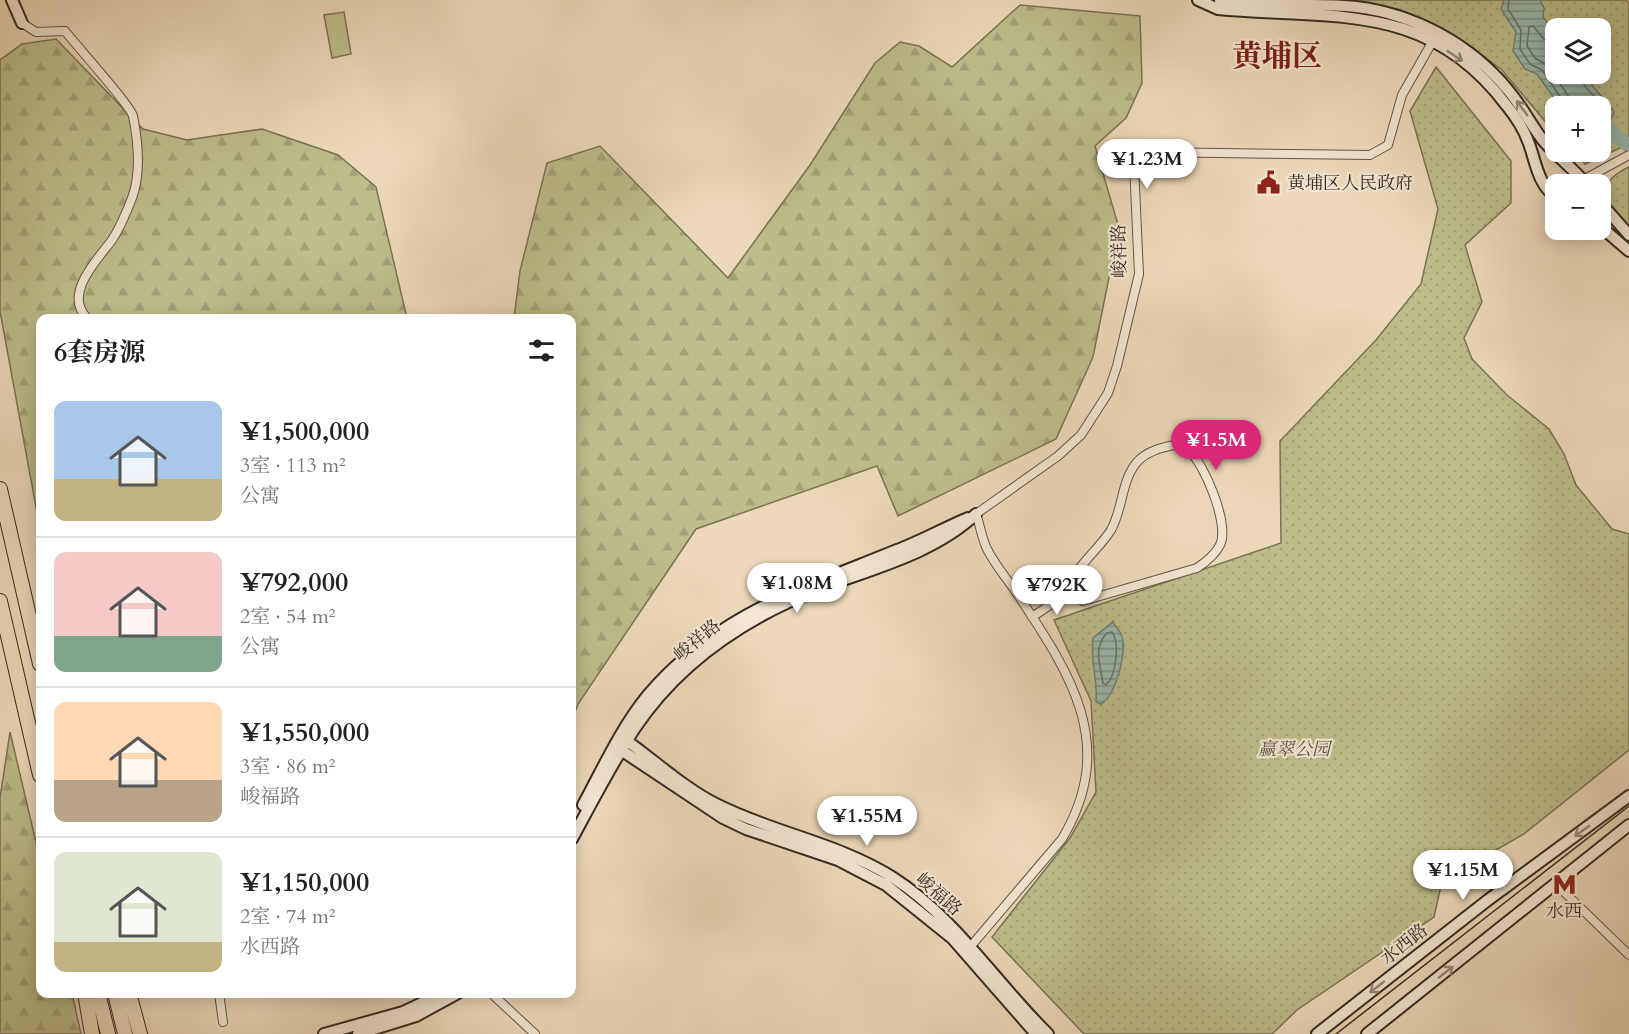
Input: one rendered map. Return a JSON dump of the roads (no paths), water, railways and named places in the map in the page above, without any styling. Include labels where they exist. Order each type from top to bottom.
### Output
[{"type":"highway","points":[[0,489],[36,646]]},
{"type":"highway","points":[[0,601],[36,758]]},
{"type":"highway","points":[[86,998],[92,1034]]},
{"type":"highway","points":[[99,998],[108,1034]]},
{"type":"highway","points":[[116,998],[125,1034]]},
{"type":"highway","points":[[130,998],[140,1034]]},
{"type":"street","points":[[12,0],[22,23],[36,32],[64,31],[133,113],[138,167],[132,196],[113,238],[104,248],[78,294],[78,305],[84,314]]},
{"type":"street","points":[[1198,0],[1218,9],[1368,17],[1435,37],[1475,70],[1507,106],[1528,139],[1540,179],[1545,185]]},
{"type":"street","points":[[1220,0],[1355,7],[1403,18],[1481,61],[1496,75],[1525,112],[1542,139],[1576,174]]},
{"type":"street","name":"峻祥路","points":[[576,818],[647,697],[700,645],[741,617],[800,588],[897,550],[976,514],[1058,456],[1081,435],[1108,393],[1118,366],[1138,274],[1134,165],[1148,153],[1370,155],[1388,145],[1402,95],[1435,37]]},
{"type":"street","points":[[1596,174],[1629,155]]},
{"type":"street","points":[[1611,215],[1629,235]]},
{"type":"street","points":[[1611,235],[1629,251]]},
{"type":"street","points":[[1174,446],[1186,448],[1194,457],[1222,513],[1224,528],[1221,544],[1209,559],[1197,568],[1083,601],[1068,594],[1069,582],[1096,551],[1112,528],[1120,512],[1128,478],[1137,462],[1160,448],[1174,446]]},
{"type":"street","points":[[971,946],[1062,839],[1072,821],[1088,765],[1085,727],[1079,703],[1060,659],[986,548],[976,514]]},
{"type":"street","points":[[1032,616],[1068,594]]},
{"type":"street","name":"峻祥路","points":[[576,831],[621,743]]},
{"type":"street","name":"峻福路","points":[[621,743],[715,804],[770,826],[825,844],[893,878],[936,911],[971,946],[1048,1034]]},
{"type":"street","name":"峻福路","points":[[621,743],[694,801],[723,818],[746,829],[838,860],[886,885],[952,938],[1036,1034]]},
{"type":"street","name":"水西路","points":[[1317,1034],[1488,900],[1629,796]]},
{"type":"street","points":[[1367,1034],[1629,825]]},
{"type":"street","points":[[1556,885],[1629,955]]},
{"type":"street","points":[[220,998],[223,1022]]},
{"type":"street","points":[[324,1034],[403,1012],[432,998]]},
{"type":"street","points":[[358,1034],[416,1016],[449,998]]},
{"type":"street","points":[[496,998],[535,1034]]},
{"type":"water","points":[[1504,0],[1540,0],[1544,8],[1545,19],[1545,84],[1591,84],[1602,96],[1553,96],[1537,74],[1525,69],[1513,51],[1516,32],[1501,9]]},
{"type":"water","points":[[1113,622],[1123,641],[1122,661],[1116,682],[1101,704],[1096,702],[1093,638]]},
{"type":"waterway","points":[[1611,131],[1629,146]]},
{"type":"tram line","points":[[1336,1034],[1629,806]]},
{"type":"place","name":"黄埔区人民政府","points":[[1269,183]]},
{"type":"place","name":"水西","points":[[1564,885]]},
{"type":"district","name":"黄埔区","points":[[1277,56]]},
{"type":"park label","name":"赢翠公园","points":[[1294,749]]}]
